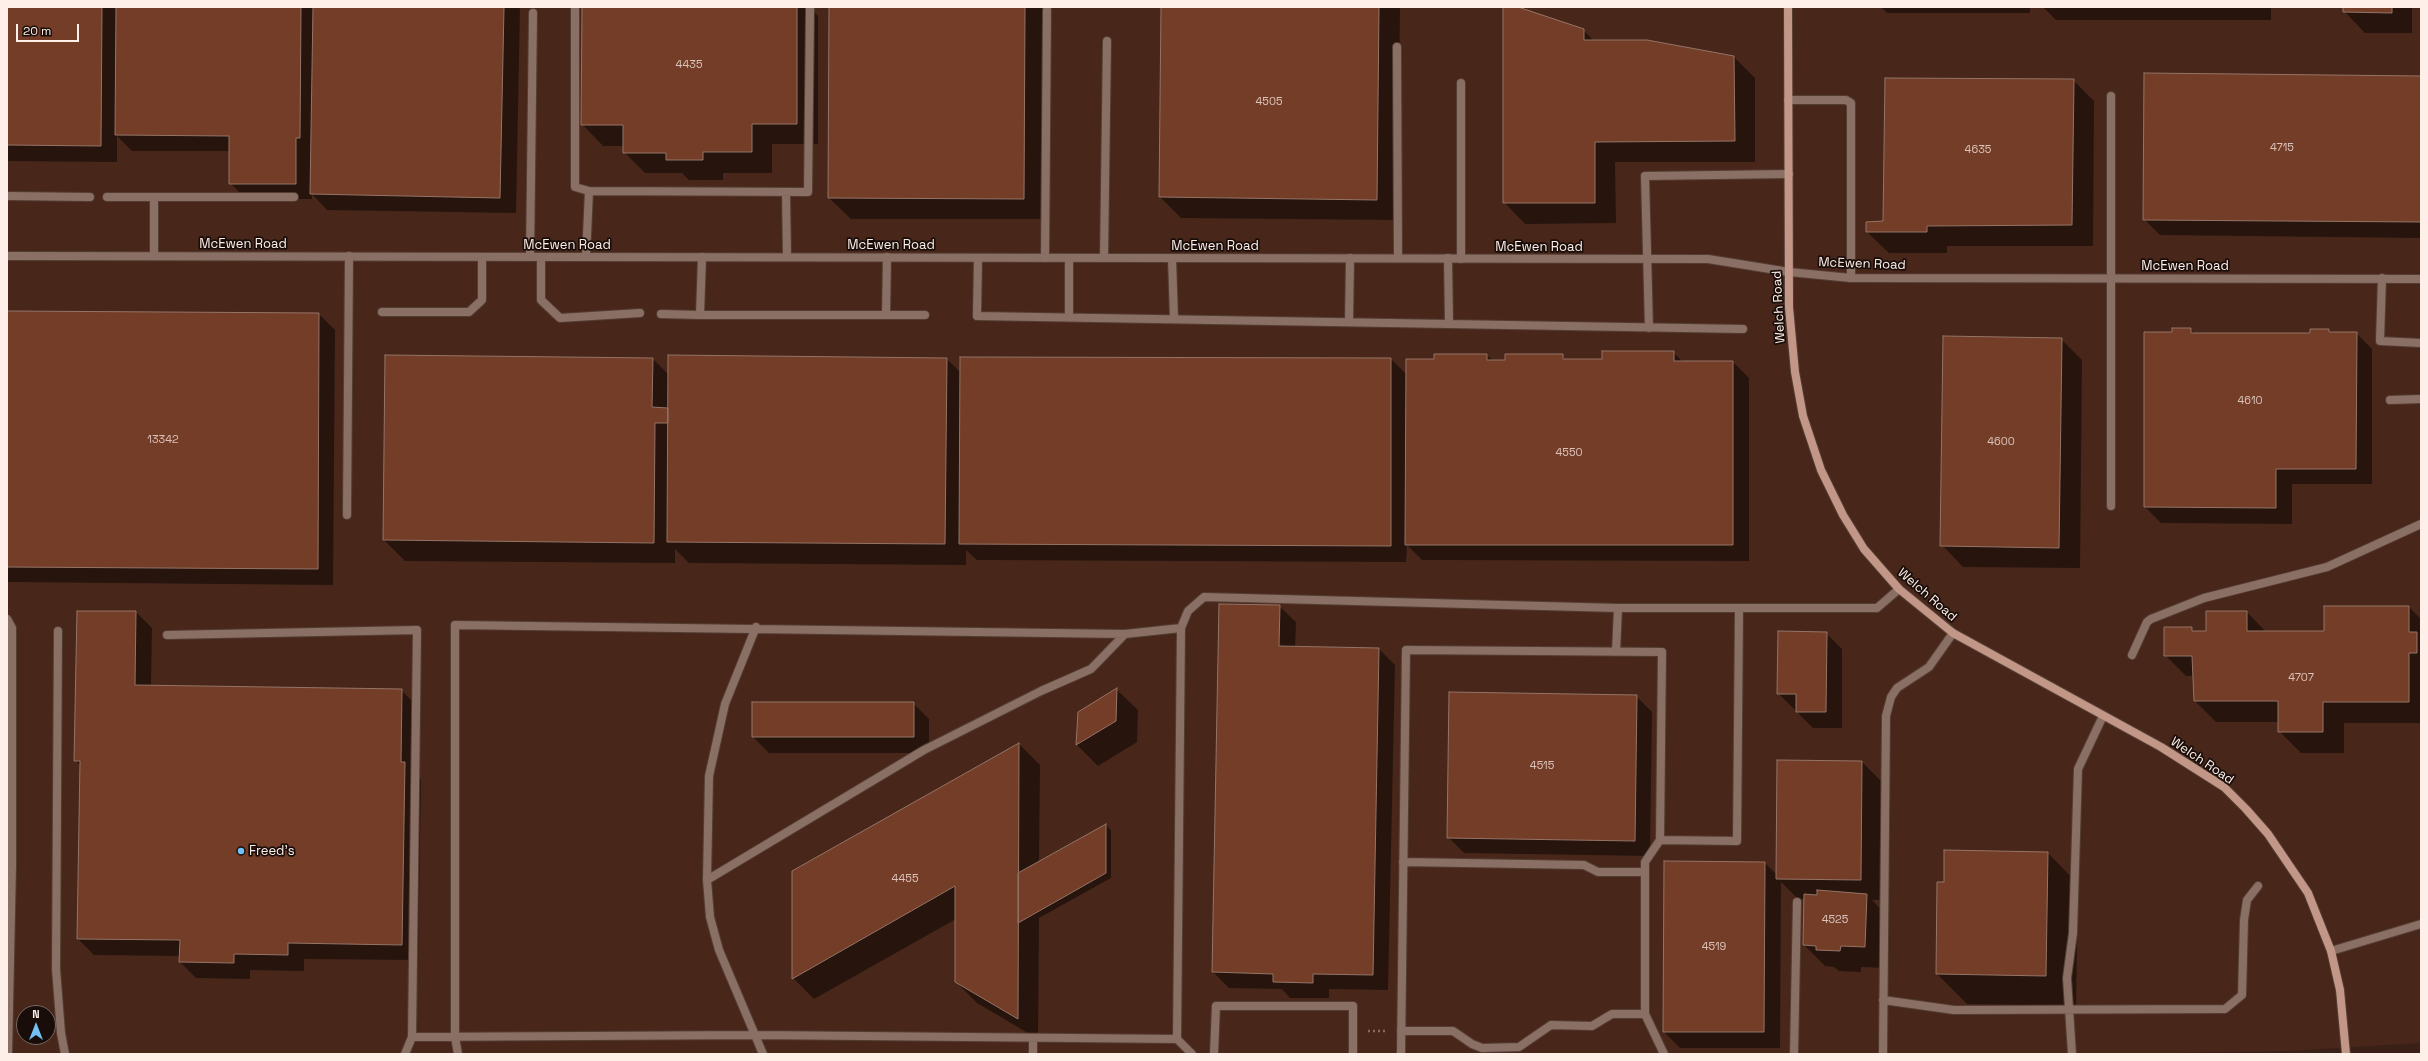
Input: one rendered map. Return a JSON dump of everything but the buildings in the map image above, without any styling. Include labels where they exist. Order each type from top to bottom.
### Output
[{"type":"street","points":[[575,7],[575,187],[589,191],[786,192],[808,192],[810,7]]},
{"type":"street","name":"Welch Road","points":[[1788,7],[1789,307],[1795,372],[1802,416],[1821,470],[1843,515],[1864,549],[1899,589],[1953,633],[2199,770],[2224,788],[2246,809],[2268,834],[2304,886],[2331,951],[2340,990],[2346,1054]]},
{"type":"street","points":[[1045,258],[1047,10]]},
{"type":"street","points":[[530,257],[533,13]]},
{"type":"street","points":[[1104,258],[1107,41]]},
{"type":"street","points":[[1397,47],[1398,258]]},
{"type":"street","points":[[1461,83],[1461,259]]},
{"type":"street","points":[[2111,96],[2111,506]]},
{"type":"street","points":[[1788,100],[1846,100],[1851,103],[1851,278]]},
{"type":"street","points":[[1649,328],[1645,176],[1789,174]]},
{"type":"street","points":[[586,257],[589,191]]},
{"type":"street","points":[[786,192],[787,257]]},
{"type":"street","points":[[7,196],[90,196]]},
{"type":"street","points":[[107,196],[294,197]]},
{"type":"street","points":[[154,197],[154,256]]},
{"type":"street","name":"McEwen Road","points":[[7,256],[1708,259],[1789,272],[1851,278],[2421,278]]},
{"type":"street","points":[[347,515],[349,256]]},
{"type":"street","points":[[382,312],[469,312],[482,300],[482,257]]},
{"type":"street","points":[[541,257],[542,300],[560,318],[640,313]]},
{"type":"street","points":[[700,315],[702,257]]},
{"type":"street","points":[[886,315],[887,257]]},
{"type":"street","points":[[978,258],[977,316],[1743,329]]},
{"type":"street","points":[[1069,258],[1069,317]]},
{"type":"street","points":[[1172,258],[1174,319]]},
{"type":"street","points":[[1349,322],[1350,258]]},
{"type":"street","points":[[1448,258],[1449,324]]},
{"type":"street","points":[[2382,278],[2380,341],[2421,342]]},
{"type":"street","points":[[661,314],[925,315]]},
{"type":"street","points":[[2390,400],[2421,399]]},
{"type":"street","points":[[2132,655],[2147,622],[2204,598],[2327,567],[2421,524]]},
{"type":"street","points":[[1177,1039],[1181,628],[1188,611],[1204,597],[1618,608],[1877,608],[1899,589]]},
{"type":"street","points":[[1616,652],[1618,608]]},
{"type":"street","points":[[1660,840],[1737,841],[1739,608]]},
{"type":"street","points":[[7,619],[12,628],[8,1054]]},
{"type":"street","points":[[458,1054],[455,1036],[455,625],[756,627],[1125,634],[1181,628]]},
{"type":"street","points":[[756,627],[725,704],[709,776],[707,880],[710,917],[719,950],[763,1054]]},
{"type":"street","points":[[167,635],[417,630],[412,1037],[405,1054]]},
{"type":"street","points":[[58,631],[56,969],[61,1033],[65,1054]]},
{"type":"street","points":[[1883,1054],[1886,716],[1891,697],[1897,688],[1929,667],[1953,633]]},
{"type":"street","points":[[707,880],[924,750],[1041,691],[1091,669],[1125,634]]},
{"type":"street","points":[[1402,1054],[1406,650],[1662,652],[1660,840],[1645,862],[1645,1014],[1664,1054]]},
{"type":"street","points":[[2072,1054],[2067,978],[2073,933],[2078,769],[2103,716]]},
{"type":"street","points":[[1403,862],[1584,865],[1598,872],[1645,872]]},
{"type":"street","points":[[1883,1000],[1954,1010],[2225,1009],[2242,995],[2244,920],[2247,900],[2258,886]]},
{"type":"street","points":[[1794,1054],[1797,902]]},
{"type":"street","points":[[2331,951],[2421,924]]},
{"type":"street","points":[[1214,1054],[1216,1006],[1353,1006],[1353,1054]]},
{"type":"street","points":[[1402,1031],[1453,1031],[1472,1044],[1482,1048],[1519,1047],[1551,1025],[1592,1026],[1612,1014],[1645,1014]]},
{"type":"street","points":[[412,1037],[756,1036],[1177,1039],[1192,1054]]},
{"type":"street","points":[[1033,1038],[1033,1054]]},
{"type":"path","points":[[1353,1030],[1402,1031]]},
{"type":"shaded area","points":[[7,7],[2421,7],[2421,1043],[2287,1051],[2116,1054],[7,1054]]},
{"type":"place","name":"Freed's","points":[[241,851]]}]
